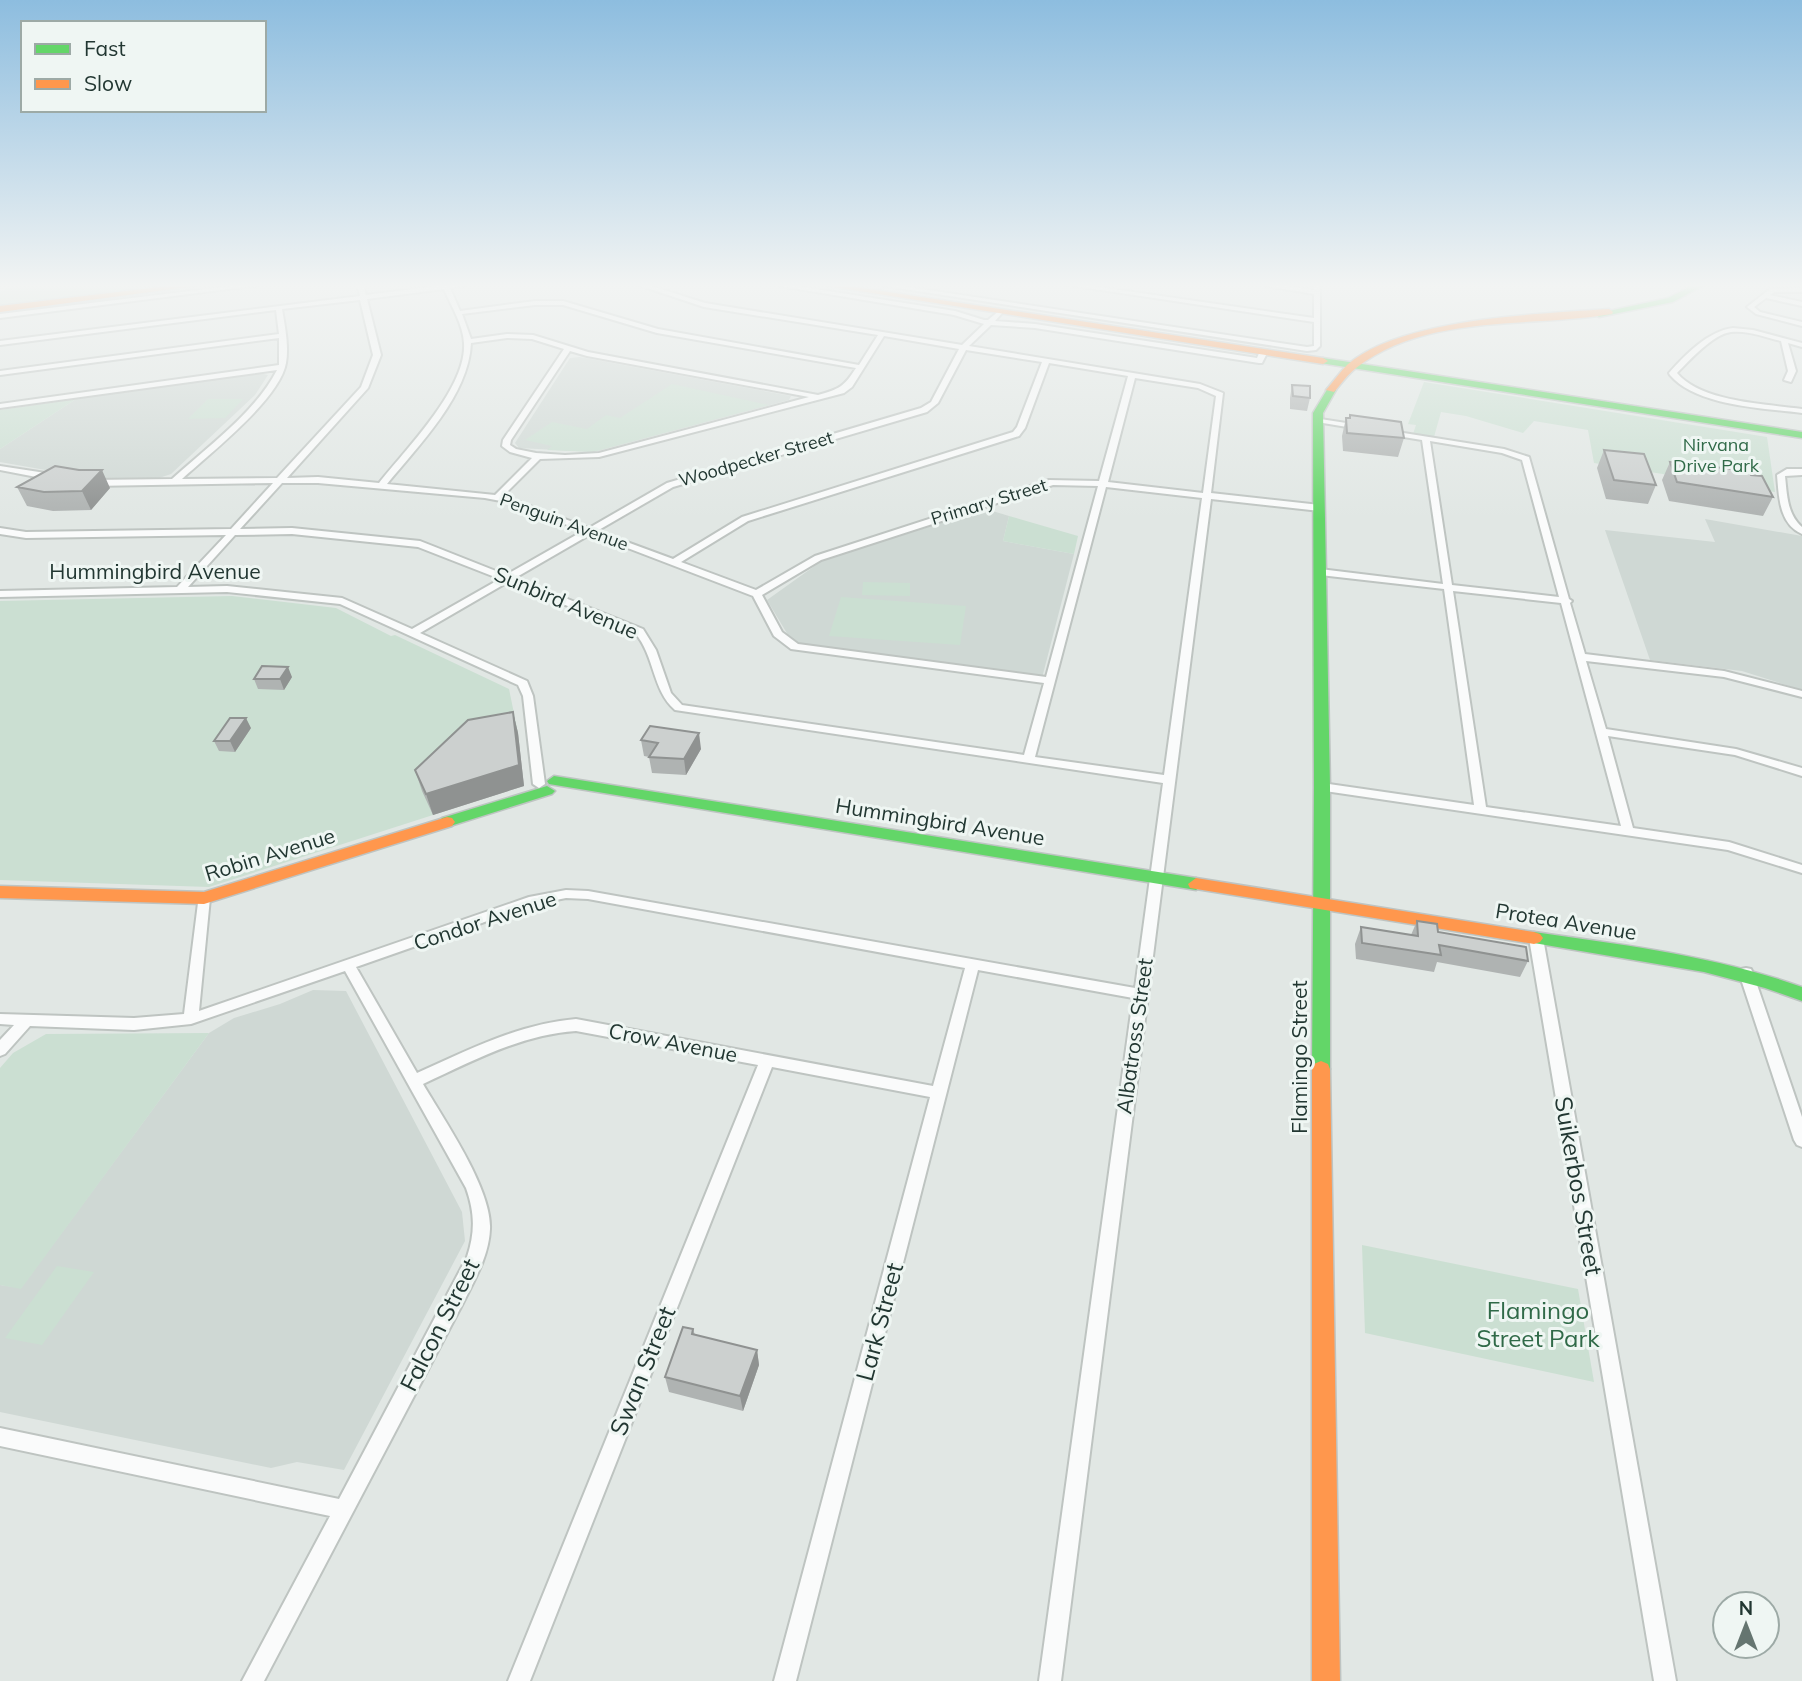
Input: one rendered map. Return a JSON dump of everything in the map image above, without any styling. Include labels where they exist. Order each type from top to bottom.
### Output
[{"type":"street","points":[[0,373],[80,362]]},
{"type":"street","points":[[174,482],[258,402],[274,383],[282,362]]},
{"type":"street","points":[[181,589],[356,398],[369,379],[375,362]]},
{"type":"street","points":[[382,484],[455,392],[465,362]]},
{"type":"street","points":[[559,362],[507,440],[506,446],[509,450],[579,458],[609,453],[844,389],[862,362]]},
{"type":"street","points":[[640,362],[819,396]]},
{"type":"street","points":[[839,362],[860,366]]},
{"type":"street","name":"Woodpecker Street","points":[[414,632],[678,481],[925,410],[934,402],[955,362]]},
{"type":"street","points":[[674,562],[745,519],[1016,434],[1021,428],[1045,362]]},
{"type":"street","points":[[1029,759],[1132,375],[1055,362]]},
{"type":"street","points":[[1306,362],[1318,371],[1326,391]]},
{"type":"street","points":[[1321,362],[1802,435]]},
{"type":"street","points":[[1347,362],[1355,367]]},
{"type":"street","points":[[1355,367],[1362,362]]},
{"type":"street","points":[[1355,367],[1366,362]]},
{"type":"street","points":[[1380,362],[1384,368],[1406,375]]},
{"type":"street","points":[[1684,362],[1674,372],[1675,378],[1717,399],[1802,411]]},
{"type":"street","points":[[1788,380],[1792,371],[1790,362]]},
{"type":"street","points":[[0,406],[282,367]]},
{"type":"street","name":"Flamingo Street","points":[[1325,1681],[1320,905],[1321,425],[1326,391],[1355,367]]},
{"type":"street","name":"Flamingo Street","points":[[1321,425],[1355,367]]},
{"type":"street","name":"Albatross Street","points":[[1050,1681],[1221,400],[1218,393],[1200,386],[1132,375]]},
{"type":"street","points":[[1321,425],[1364,428]]},
{"type":"street","points":[[1376,430],[1504,451],[1520,455],[1528,462],[1629,831]]},
{"type":"street","points":[[1426,439],[1481,810]]},
{"type":"street","points":[[498,497],[540,455]]},
{"type":"street","points":[[0,468],[58,478]]},
{"type":"street","points":[[1802,472],[1787,471],[1781,475],[1783,499],[1791,523],[1802,531]]},
{"type":"street","name":"Penguin Avenue","points":[[78,482],[278,481],[382,484],[498,497],[757,594]]},
{"type":"street","name":"Primary Street","points":[[757,594],[818,558],[1052,482],[1102,484],[1320,508]]},
{"type":"street","name":"Sunbird Avenue","points":[[0,531],[26,535],[305,531],[420,544],[639,631],[650,643],[667,693],[679,708],[1170,780]]},
{"type":"street","points":[[1320,572],[1567,601]]},
{"type":"street","name":"Hummingbird Avenue","points":[[0,594],[239,589],[342,601],[523,683],[528,696],[538,766],[547,785],[595,788],[1320,905]]},
{"type":"street","points":[[757,594],[778,635],[795,647],[1049,681]]},
{"type":"street","points":[[1582,657],[1724,674],[1802,694]]},
{"type":"street","points":[[1602,732],[1736,752],[1802,772]]},
{"type":"street","name":"Robin Avenue","points":[[0,892],[204,898],[502,805],[547,785]]},
{"type":"street","points":[[1322,787],[1729,846],[1802,869]]},
{"type":"street","name":"Condor Avenue","points":[[0,1019],[134,1024],[191,1019],[534,900],[566,894],[587,895],[1141,994]]},
{"type":"street","points":[[191,1019],[204,898]]},
{"type":"street","name":"Protea Avenue","points":[[1320,905],[1746,973],[1802,994]]},
{"type":"street","name":"Suikerbos Street","points":[[1535,939],[1665,1681]]},
{"type":"street","name":"Lark Street","points":[[785,1681],[973,963]]},
{"type":"street","name":"Falcon Street","points":[[253,1681],[461,1290],[475,1261],[482,1237],[483,1211],[480,1201],[349,965]]},
{"type":"street","points":[[1746,973],[1802,1140]]},
{"type":"street","points":[[0,1050],[27,1020]]},
{"type":"street","name":"Crow Avenue","points":[[413,1082],[513,1037],[564,1026],[594,1027],[940,1093]]},
{"type":"street","name":"Swan Street","points":[[519,1681],[767,1061]]},
{"type":"street","points":[[0,1437],[345,1510]]},
{"type":"shaded area","points":[[567,362],[609,362],[791,396],[789,400],[593,452],[519,448],[515,443]]},
{"type":"shaded area","points":[[260,373],[268,375],[255,395],[171,474],[159,478],[97,479],[0,462],[0,449],[76,399]]},
{"type":"shaded area","points":[[986,509],[1009,516],[1003,541],[1074,554],[1042,678],[794,645],[767,600],[823,560]]},
{"type":"shaded area","points":[[1705,519],[1802,536],[1802,690],[1742,671],[1650,660],[1605,530],[1715,542]]},
{"type":"shaded area","points":[[313,990],[346,991],[462,1212],[465,1241],[344,1470],[297,1462],[271,1468],[0,1412],[0,1285],[21,1288],[209,1033],[234,1018],[280,1004]]},
{"type":"green space","name":"Nirvana Drive Park","points":[[1424,382],[1767,437],[1775,492],[1594,463],[1588,430],[1534,421],[1523,433],[1466,416],[1441,412],[1434,437],[1413,434],[1416,425],[1408,424]]},
{"type":"green space","points":[[672,384],[769,405],[593,452],[547,450],[552,446],[525,440],[552,422],[587,429],[606,415],[620,418]]},
{"type":"green space","points":[[76,399],[0,449],[0,410]]},
{"type":"green space","points":[[208,399],[243,399],[225,418],[188,419]]},
{"type":"green space","points":[[1009,516],[1078,536],[1074,554],[1003,541]]},
{"type":"green space","points":[[863,582],[910,583],[910,596],[862,595]]},
{"type":"green space","points":[[232,596],[336,608],[509,689],[518,733],[474,742],[433,815],[209,887],[0,880],[0,601]]},
{"type":"green space","points":[[841,597],[966,606],[960,645],[829,636]]},
{"type":"green space","points":[[209,1033],[21,1289],[0,1285],[0,1068],[13,1053],[46,1034]]},
{"type":"green space","name":"Flamingo Street Park","points":[[1362,1245],[1578,1289],[1594,1382],[1365,1333]]},
{"type":"green space","points":[[57,1266],[94,1272],[42,1345],[5,1338]]},
{"type":"building","points":[[1292,385],[1310,386],[1310,398],[1293,396]]},
{"type":"building","points":[[1350,415],[1401,422],[1404,438],[1347,433],[1346,418],[1350,418]]},
{"type":"building","points":[[1604,450],[1644,454],[1656,485],[1614,480]]},
{"type":"building","points":[[1670,462],[1749,471],[1751,475],[1762,476],[1773,497],[1677,482]]},
{"type":"building","points":[[55,466],[102,470],[82,491],[44,492],[17,487]]},
{"type":"building","points":[[262,666],[288,667],[280,679],[254,679]]},
{"type":"building","points":[[513,712],[519,765],[426,794],[415,770],[468,720]]},
{"type":"building","points":[[230,718],[246,718],[230,741],[214,741]]},
{"type":"building","points":[[650,726],[699,733],[684,759],[649,757],[658,743],[641,740]]},
{"type":"building","points":[[1417,921],[1437,924],[1438,932],[1526,947],[1528,961],[1439,945],[1441,955],[1362,943],[1361,927],[1418,936]]},
{"type":"building","points":[[683,1327],[693,1329],[692,1334],[757,1350],[740,1396],[665,1377]]},
{"type":"traffic: fast","points":[[1332,362],[1802,435]]},
{"type":"traffic: fast","points":[[1321,1069],[1322,787],[1318,413],[1331,390]]},
{"type":"traffic: fast","points":[[554,781],[1196,884]]},
{"type":"traffic: fast","points":[[447,822],[547,791]]},
{"type":"traffic: fast","points":[[1534,938],[1704,965],[1770,982],[1802,994]]},
{"type":"traffic: slow","points":[[1331,390],[1357,362]]},
{"type":"traffic: slow","points":[[0,892],[204,898],[447,822]]},
{"type":"traffic: slow","points":[[1196,884],[1534,938]]},
{"type":"traffic: slow","points":[[1321,1069],[1326,1681]]}]
